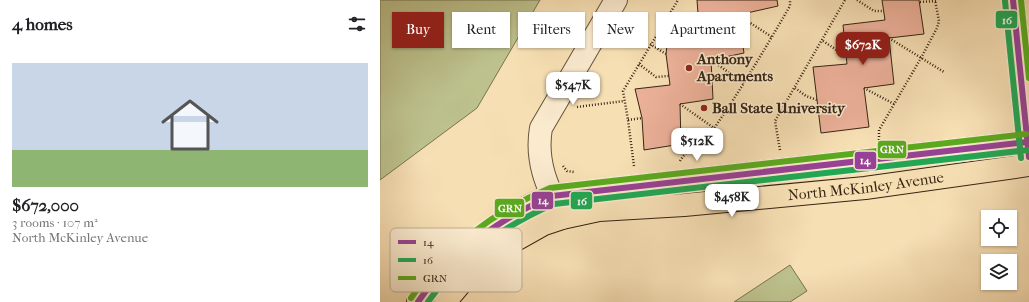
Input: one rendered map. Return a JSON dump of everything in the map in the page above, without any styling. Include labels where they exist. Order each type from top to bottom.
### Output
[{"type":"main road","points":[[1013,0],[1028,149]]},
{"type":"main road","name":"North McKinley Avenue","points":[[493,228],[533,203],[552,196],[1028,149]]},
{"type":"main road","name":"North McKinley Avenue","points":[[522,236],[544,224],[562,218],[599,210],[684,205],[865,188],[1029,165]]},
{"type":"main road","name":"North McKinley Avenue","points":[[419,300],[425,292]]},
{"type":"main road","name":"North McKinley Avenue","points":[[445,302],[453,292]]},
{"type":"street","points":[[562,218],[545,183],[540,165],[539,139],[542,128],[616,0]]},
{"type":"path","points":[[671,12],[678,0]]},
{"type":"path","points":[[688,162],[680,163],[684,155],[714,128],[772,37],[790,6],[790,0]]},
{"type":"path","points":[[781,155],[775,121],[823,41],[845,0]]},
{"type":"path","points":[[857,0],[874,12],[884,11]]},
{"type":"path","points":[[879,142],[879,130],[921,58],[939,21],[936,1],[920,2]]},
{"type":"path","points":[[750,23],[772,37]]},
{"type":"path","points":[[634,171],[623,91],[656,36]]},
{"type":"path","points":[[889,38],[944,72]]},
{"type":"path","points":[[823,41],[838,52],[846,52]]},
{"type":"path","points":[[650,44],[666,54]]},
{"type":"path","points":[[711,60],[744,82]]},
{"type":"path","points":[[639,64],[656,77],[669,76]]},
{"type":"path","points":[[795,88],[806,96],[817,100]]},
{"type":"path","points":[[864,88],[894,104]]},
{"type":"path","points":[[574,107],[624,101]]},
{"type":"path","points":[[680,104],[714,128]]},
{"type":"path","points":[[628,120],[642,118]]},
{"type":"path","points":[[561,162],[567,170],[581,174]]},
{"type":"green space","points":[[380,0],[540,0],[533,12],[518,12],[518,38],[477,108],[380,180]]},
{"type":"green space","points":[[790,265],[807,291],[790,302],[734,302]]},
{"type":"building","name":"Anthony Apartments","points":[[697,0],[777,0],[778,6],[750,12],[698,12]]},
{"type":"building","name":"Anthony Apartments","points":[[882,0],[919,0],[924,34],[889,38],[894,84],[864,88],[869,127],[821,133],[813,67],[847,64],[843,25],[885,20]]},
{"type":"building","name":"Anthony Apartments","points":[[667,48],[743,48],[744,53],[711,60],[713,99],[680,104],[681,144],[644,150],[642,118],[635,89],[670,85],[666,54]]},
{"type":"transit line","name":"14","points":[[1013,0],[1029,157]]},
{"type":"transit line","name":"GRN","points":[[1021,0],[1029,78]]},
{"type":"transit line","name":"16","points":[[1005,1],[1021,158]]},
{"type":"transit line","name":"GRN","points":[[480,228],[510,208],[550,188],[1026,134]]},
{"type":"transit line","name":"14","points":[[494,228],[532,205],[552,196],[1027,142]]},
{"type":"transit line","name":"16","points":[[509,228],[536,212],[554,204],[1028,150]]},
{"type":"transit line","name":"GRN","points":[[411,298],[415,292]]},
{"type":"transit line","name":"14","points":[[418,302],[426,292]]},
{"type":"transit line","name":"16","points":[[428,302],[436,292]]},
{"type":"place","name":"Anthony Apartments","points":[[689,68]]},
{"type":"place","name":"Ball State University","points":[[704,108]]}]
